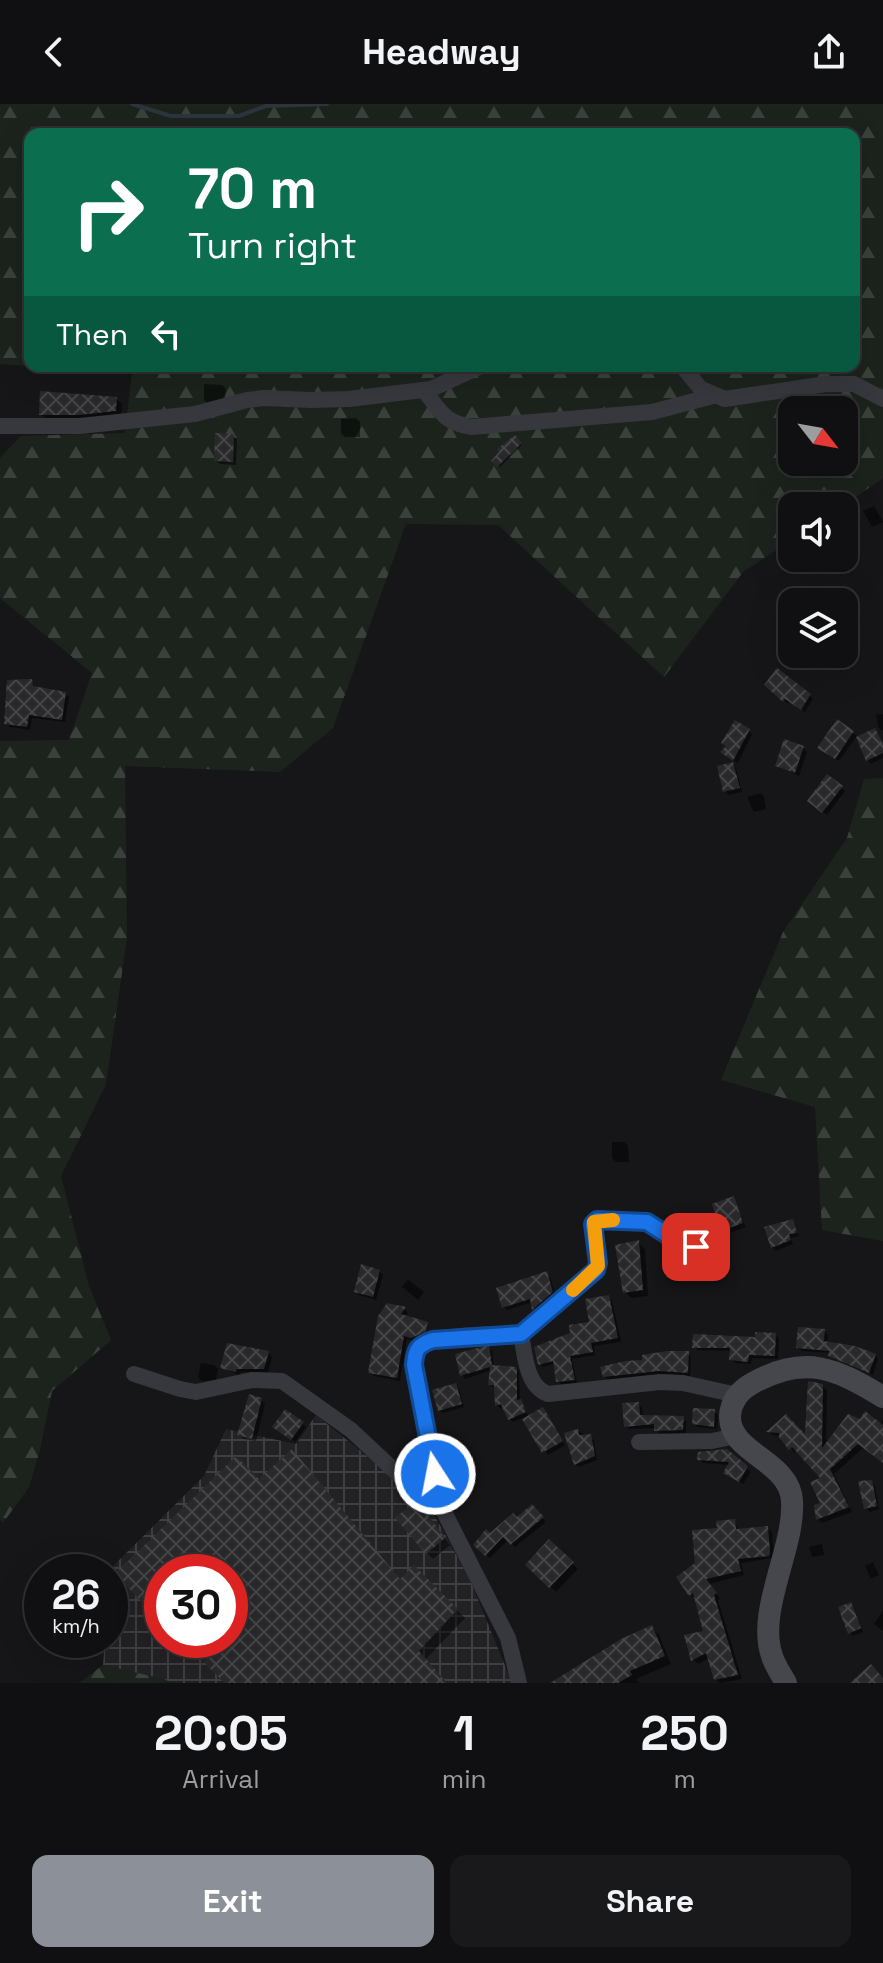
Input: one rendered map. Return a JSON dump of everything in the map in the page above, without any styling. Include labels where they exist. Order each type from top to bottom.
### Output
[{"type":"main road","points":[[786,1683],[772,1659],[769,1642],[771,1609],[787,1538],[792,1496],[784,1477],[736,1436],[730,1419],[737,1395],[748,1385],[772,1373],[800,1366],[832,1372],[883,1397]]},
{"type":"street","points":[[0,426],[80,426],[195,414],[264,398],[349,399],[424,390],[469,372]]},
{"type":"street","points":[[687,372],[701,389],[725,399],[826,384],[854,384],[883,399]]},
{"type":"street","points":[[424,390],[446,420],[472,427],[652,412],[713,396]]},
{"type":"street","points":[[519,1683],[508,1638],[440,1504],[414,1365],[416,1348],[433,1340],[521,1334],[596,1270],[598,1263],[593,1224],[597,1220],[647,1222],[678,1242],[708,1249]]},
{"type":"street","points":[[521,1334],[531,1378],[536,1388],[548,1394],[660,1382],[683,1383],[737,1395]]},
{"type":"street","points":[[134,1374],[196,1392],[252,1380],[282,1381],[351,1430],[413,1488],[440,1504]]},
{"type":"street","points":[[639,1442],[712,1441],[736,1436]]},
{"type":"shaded area","points":[[316,1415],[430,1507],[471,1582],[512,1683],[172,1683],[103,1665],[104,1658],[128,1658],[128,1554],[125,1554],[204,1476],[226,1429],[296,1444]]},
{"type":"green space","points":[[0,104],[883,104],[883,478],[858,496],[858,492],[778,492],[778,549],[743,572],[664,677],[498,525],[406,524],[333,728],[280,772],[125,766],[127,938],[106,1084],[61,1176],[89,1286],[111,1340],[52,1391],[29,1487],[3,1523],[0,1520],[0,741],[69,740],[92,673],[0,598],[0,458],[21,436],[125,433],[132,372],[860,372],[860,128],[24,128],[24,366],[0,364]]},
{"type":"green space","points":[[883,778],[883,1241],[822,1230],[815,1107],[721,1080],[783,932],[847,838],[864,779]]},
{"type":"green space","points":[[103,1665],[164,1679],[172,1683],[79,1683]]},
{"type":"building","points":[[40,391],[117,397],[116,411],[39,415]]},
{"type":"building","points":[[215,433],[234,434],[233,462],[214,461]]},
{"type":"building","points":[[515,435],[522,443],[497,467],[491,461],[499,452],[497,449]]},
{"type":"building","points":[[777,668],[811,694],[801,710],[785,699],[783,702],[764,685]]},
{"type":"building","points":[[32,679],[33,686],[66,692],[62,720],[29,715],[27,727],[4,724],[7,680]]},
{"type":"building","points":[[837,719],[854,731],[835,759],[817,748]]},
{"type":"building","points":[[735,720],[750,729],[733,761],[720,752],[726,746],[721,743]]},
{"type":"building","points":[[875,728],[883,744],[883,753],[866,761],[856,737]]},
{"type":"building","points":[[784,739],[804,746],[795,773],[775,766]]},
{"type":"building","points":[[733,762],[740,788],[723,792],[717,766]]},
{"type":"building","points":[[827,774],[843,786],[822,813],[807,801]]},
{"type":"building","points":[[734,1196],[743,1223],[721,1231],[712,1204]]},
{"type":"building","points":[[793,1219],[797,1233],[789,1234],[791,1240],[771,1248],[764,1227]]},
{"type":"building","points":[[639,1240],[643,1290],[623,1293],[615,1245]]},
{"type":"building","points":[[361,1264],[380,1270],[373,1297],[354,1292]]},
{"type":"building","points":[[547,1271],[553,1292],[532,1310],[530,1299],[502,1308],[496,1288]]},
{"type":"building","points":[[609,1295],[618,1338],[591,1343],[593,1352],[570,1356],[575,1380],[556,1382],[553,1361],[538,1365],[534,1347],[570,1333],[569,1325],[589,1322],[585,1299]]},
{"type":"building","points":[[387,1303],[406,1307],[401,1314],[428,1322],[425,1332],[411,1338],[404,1336],[397,1378],[368,1373],[378,1316]]},
{"type":"building","points":[[798,1327],[825,1329],[824,1341],[855,1346],[876,1354],[869,1373],[828,1356],[829,1351],[796,1348]]},
{"type":"building","points":[[755,1332],[776,1333],[775,1356],[749,1355],[748,1362],[729,1360],[730,1348],[692,1348],[693,1334],[755,1337]]},
{"type":"building","points":[[227,1343],[269,1351],[264,1369],[237,1369],[235,1372],[220,1368]]},
{"type":"building","points":[[489,1345],[492,1365],[516,1367],[517,1400],[521,1399],[526,1412],[508,1420],[501,1404],[495,1406],[494,1385],[488,1385],[490,1367],[460,1376],[455,1354]]},
{"type":"building","points":[[689,1351],[688,1373],[659,1371],[603,1377],[600,1367],[642,1360],[642,1355]]},
{"type":"building","points":[[808,1381],[823,1384],[822,1448],[848,1414],[860,1419],[865,1411],[883,1425],[883,1463],[858,1444],[830,1469],[849,1507],[816,1520],[814,1505],[820,1503],[810,1482],[820,1478],[792,1447],[789,1450],[779,1433],[766,1432],[786,1414],[805,1434]]},
{"type":"building","points":[[456,1383],[462,1404],[438,1411],[432,1390]]},
{"type":"building","points":[[249,1394],[262,1398],[252,1439],[237,1435]]},
{"type":"building","points":[[639,1402],[640,1415],[684,1416],[683,1430],[654,1431],[654,1424],[624,1427],[622,1403]]},
{"type":"building","points":[[543,1407],[563,1441],[542,1453],[522,1419]]},
{"type":"building","points":[[693,1408],[715,1409],[714,1427],[692,1424]]},
{"type":"building","points":[[285,1409],[304,1422],[291,1440],[272,1427]]},
{"type":"building","points":[[578,1429],[579,1435],[591,1434],[595,1456],[574,1465],[564,1433]]},
{"type":"building","points":[[292,1449],[400,1579],[414,1565],[458,1609],[419,1651],[447,1683],[224,1683],[204,1662],[208,1658],[248,1658],[248,1554],[144,1554],[144,1604],[128,1588],[128,1561],[236,1456],[259,1479]]},
{"type":"building","points":[[727,1449],[748,1466],[739,1482],[723,1473],[729,1462],[697,1460],[698,1452]]},
{"type":"building","points":[[872,1480],[877,1506],[864,1509],[858,1481]]},
{"type":"building","points":[[415,1502],[421,1505],[445,1538],[426,1554],[395,1518]]},
{"type":"building","points":[[532,1504],[544,1517],[510,1545],[503,1537],[485,1556],[473,1545],[486,1529],[490,1533],[513,1513],[517,1517]]},
{"type":"building","points":[[735,1519],[736,1529],[768,1526],[770,1552],[769,1556],[738,1559],[741,1571],[706,1579],[717,1593],[714,1595],[738,1675],[714,1680],[706,1653],[691,1661],[684,1635],[703,1631],[693,1593],[689,1596],[676,1577],[695,1563],[692,1530],[717,1528],[716,1521]]},
{"type":"building","points":[[549,1539],[574,1562],[549,1588],[525,1565]]},
{"type":"building","points":[[851,1602],[861,1628],[848,1634],[838,1607]]},
{"type":"building","points":[[652,1625],[665,1656],[630,1671],[632,1675],[618,1683],[550,1683],[621,1639]]},
{"type":"building","points":[[871,1664],[883,1678],[883,1683],[850,1683]]},
{"type":"waterway","points":[[132,104],[171,116],[239,116],[266,106],[327,104]]},
{"type":"slow traffic","points":[[573,1290],[598,1266],[594,1222],[599,1219],[613,1220]]},
{"type":"route","points":[[435,1474],[414,1365],[414,1353],[420,1344],[433,1340],[521,1334],[596,1270],[598,1263],[593,1224],[599,1219],[647,1222],[678,1242],[696,1247]]}]
